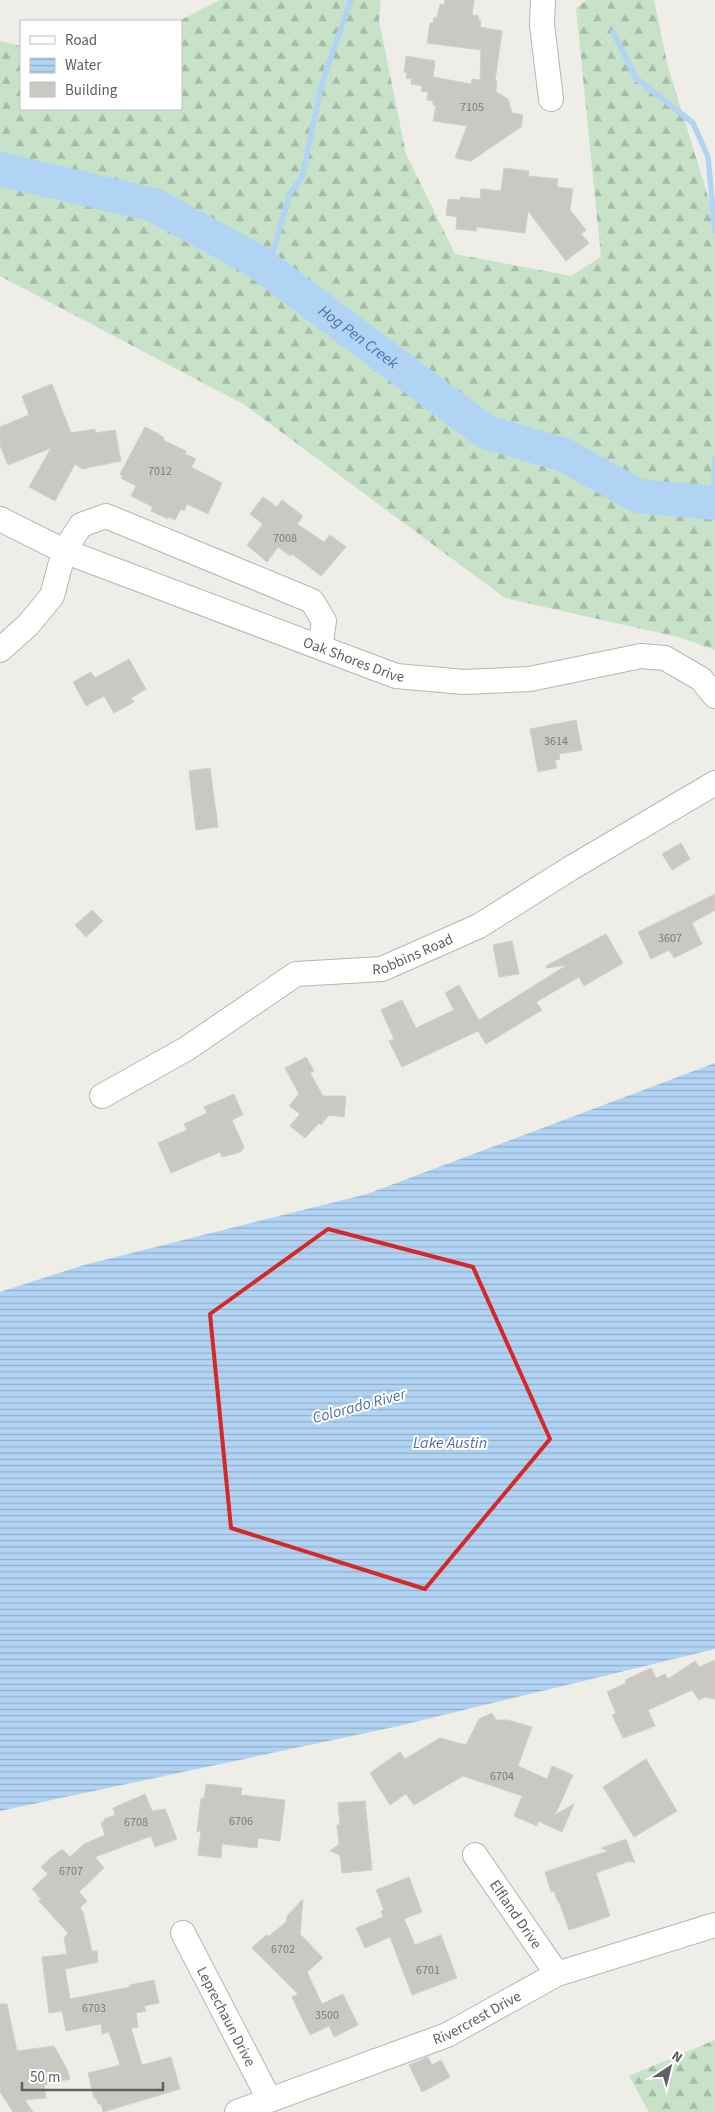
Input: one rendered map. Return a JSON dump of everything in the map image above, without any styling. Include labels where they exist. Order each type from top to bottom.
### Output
[{"type":"street","points":[[544,0],[542,25],[551,99]]},
{"type":"street","points":[[0,650],[28,626],[52,596],[64,551],[81,525],[106,516],[312,601],[324,621],[320,647]]},
{"type":"street","name":"Oak Shores Drive","points":[[0,519],[64,551],[396,676],[464,682],[530,678],[641,656],[665,658],[701,679],[715,696]]},
{"type":"street","name":"Robbins Road","points":[[102,1096],[186,1049],[296,974],[382,969],[479,926],[571,868],[715,783]]},
{"type":"street","name":"Elfland Drive","points":[[475,1855],[557,1974]]},
{"type":"street","name":"Rivercrest Drive","points":[[237,2112],[447,2034],[557,1974],[715,1925]]},
{"type":"street","name":"Leprechaun Drive","points":[[183,1933],[269,2099]]},
{"type":"highlighted area","points":[[328,1229],[473,1267],[550,1439],[425,1589],[231,1528],[210,1314]]},
{"type":"green space","points":[[220,0],[381,0],[379,20],[406,154],[455,254],[571,276],[601,257],[576,8],[587,0],[654,0],[668,67],[715,219],[715,650],[682,638],[505,598],[245,405],[0,276],[0,41],[20,46],[20,110],[182,110],[181,20]]},
{"type":"green space","points":[[715,2040],[715,2112],[649,2112],[629,2076]]},
{"type":"water","name":"Lake Austin","points":[[715,1063],[715,1649],[394,1727],[0,1811],[0,1292],[84,1265],[367,1194]]},
{"type":"building","points":[[445,0],[474,0],[472,15],[479,16],[478,20],[481,20],[480,27],[502,31],[495,81],[497,81],[496,92],[508,99],[512,113],[523,115],[521,127],[471,161],[455,158],[467,126],[433,121],[436,106],[433,105],[433,101],[427,100],[428,92],[421,91],[422,86],[411,84],[412,79],[406,78],[407,73],[404,72],[406,56],[435,61],[433,77],[471,84],[472,79],[480,80],[481,50],[427,43],[430,23],[433,23],[434,17],[437,18],[440,4],[444,5]]},
{"type":"building","points":[[504,168],[529,171],[528,176],[558,179],[557,187],[573,189],[570,210],[586,230],[581,234],[589,243],[566,261],[528,211],[525,233],[477,227],[476,231],[456,229],[457,217],[446,215],[448,199],[460,200],[461,197],[480,199],[481,189],[501,191]]},
{"type":"building","points":[[52,384],[71,433],[95,429],[95,433],[115,430],[121,461],[82,469],[75,464],[55,501],[29,487],[51,448],[8,465],[0,445],[0,427],[29,415],[22,396]]},
{"type":"building","points":[[145,427],[159,434],[164,438],[163,440],[186,451],[185,454],[196,459],[191,467],[222,483],[208,514],[187,504],[184,511],[181,509],[175,520],[169,517],[168,519],[151,511],[153,507],[131,496],[136,486],[121,478],[120,474]]},
{"type":"building","points":[[263,497],[277,507],[282,500],[303,516],[297,524],[324,542],[330,535],[346,547],[321,576],[292,554],[290,556],[278,547],[267,562],[247,545],[263,524],[250,514]]},
{"type":"building","points":[[129,659],[146,689],[131,698],[134,702],[114,713],[104,696],[86,706],[73,682],[91,672],[95,678]]},
{"type":"building","points":[[576,720],[582,750],[559,754],[560,759],[555,760],[557,768],[538,772],[530,729]]},
{"type":"building","points":[[210,768],[218,827],[196,830],[189,771]]},
{"type":"building","points":[[681,843],[690,859],[672,870],[662,854]]},
{"type":"building","points":[[715,894],[715,910],[692,923],[702,944],[674,958],[669,950],[651,959],[638,932]]},
{"type":"building","points":[[92,910],[103,921],[86,937],[75,925]]},
{"type":"building","points":[[606,934],[623,963],[584,986],[579,977],[536,1002],[542,1010],[486,1044],[478,1031],[402,1067],[389,1041],[394,1039],[381,1010],[402,1000],[416,1028],[454,1010],[445,993],[459,985],[479,1020],[567,965],[547,968],[546,966]]},
{"type":"building","points":[[512,941],[519,974],[499,977],[493,945]]},
{"type":"building","points":[[306,1057],[314,1071],[310,1073],[323,1096],[346,1096],[344,1117],[329,1115],[321,1125],[319,1123],[305,1138],[290,1126],[300,1114],[289,1106],[299,1094],[285,1068]]},
{"type":"building","points":[[234,1094],[243,1115],[232,1120],[244,1147],[241,1152],[222,1157],[220,1152],[171,1173],[158,1143],[187,1130],[184,1124],[207,1113],[204,1107]]},
{"type":"building","points":[[715,1660],[715,1699],[705,1697],[699,1700],[692,1690],[648,1710],[655,1726],[623,1738],[612,1715],[616,1713],[607,1692],[626,1683],[625,1680],[651,1668],[656,1678],[665,1674],[668,1679],[695,1661],[699,1667]]},
{"type":"building","points":[[492,1713],[496,1720],[508,1720],[532,1727],[518,1766],[547,1779],[552,1766],[573,1775],[555,1815],[574,1804],[562,1832],[538,1821],[537,1826],[514,1816],[522,1796],[463,1776],[414,1805],[406,1794],[390,1805],[370,1773],[400,1752],[405,1759],[440,1738],[466,1745],[479,1719]]},
{"type":"building","points":[[646,1759],[677,1811],[634,1837],[603,1787]]},
{"type":"building","points":[[206,1784],[242,1788],[241,1795],[285,1800],[280,1841],[258,1838],[257,1848],[222,1844],[221,1858],[198,1855],[201,1830],[197,1832],[201,1798],[204,1799]]},
{"type":"building","points":[[145,1794],[152,1811],[165,1809],[177,1839],[155,1847],[151,1836],[95,1857],[104,1868],[79,1892],[87,1901],[80,1908],[83,1912],[92,1951],[97,1951],[98,1962],[65,1969],[70,1999],[130,1987],[130,1985],[154,1980],[159,2003],[144,2006],[146,2011],[136,2013],[138,2027],[131,2028],[142,2065],[171,2057],[180,2089],[103,2112],[101,2104],[98,2104],[96,2098],[94,2098],[88,2073],[120,2065],[109,2032],[102,2034],[101,2024],[66,2031],[62,2011],[49,2013],[42,1957],[67,1954],[64,1938],[68,1933],[38,1900],[42,1900],[32,1889],[48,1874],[41,1867],[53,1856],[62,1849],[70,1857],[84,1844],[105,1835],[101,1823],[105,1821],[104,1819],[115,1815],[113,1808]]},
{"type":"building","points":[[365,1801],[372,1870],[342,1873],[340,1855],[330,1851],[339,1844],[337,1825],[340,1825],[338,1803]]},
{"type":"building","points":[[626,1839],[635,1863],[630,1861],[596,1873],[610,1916],[569,1930],[554,1891],[551,1892],[545,1872],[608,1851],[601,1848]]},
{"type":"building","points":[[409,1877],[422,1912],[404,1919],[415,1945],[441,1935],[457,1978],[412,1995],[390,1937],[365,1948],[356,1928],[383,1917],[381,1911],[384,1910],[376,1890]]},
{"type":"building","points":[[303,1899],[300,1934],[323,1958],[307,1972],[322,2004],[343,1994],[358,2025],[334,2037],[329,2026],[310,2035],[292,1997],[298,1994],[252,1948],[266,1935],[269,1936],[286,1922],[287,1916]]},
{"type":"building","points":[[0,2004],[7,2004],[17,2051],[54,2046],[67,2069],[70,2079],[44,2085],[46,2098],[25,2100],[33,2112],[13,2112],[0,2092]]},
{"type":"building","points":[[428,2057],[432,2065],[441,2060],[450,2077],[422,2092],[409,2065]]},
{"type":"waterway","points":[[268,269],[290,193],[302,177],[322,83],[351,0]]},
{"type":"waterway","points":[[613,32],[636,78],[693,123],[708,157],[715,231]]},
{"type":"waterway","name":"Hog Pen Creek","points":[[0,169],[154,205],[255,260],[486,432],[564,455],[638,496],[715,503]]},
{"type":"waterway","points":[[713,503],[715,459]]},
{"type":"water label","name":"Colorado River","points":[[359,1406]]}]
